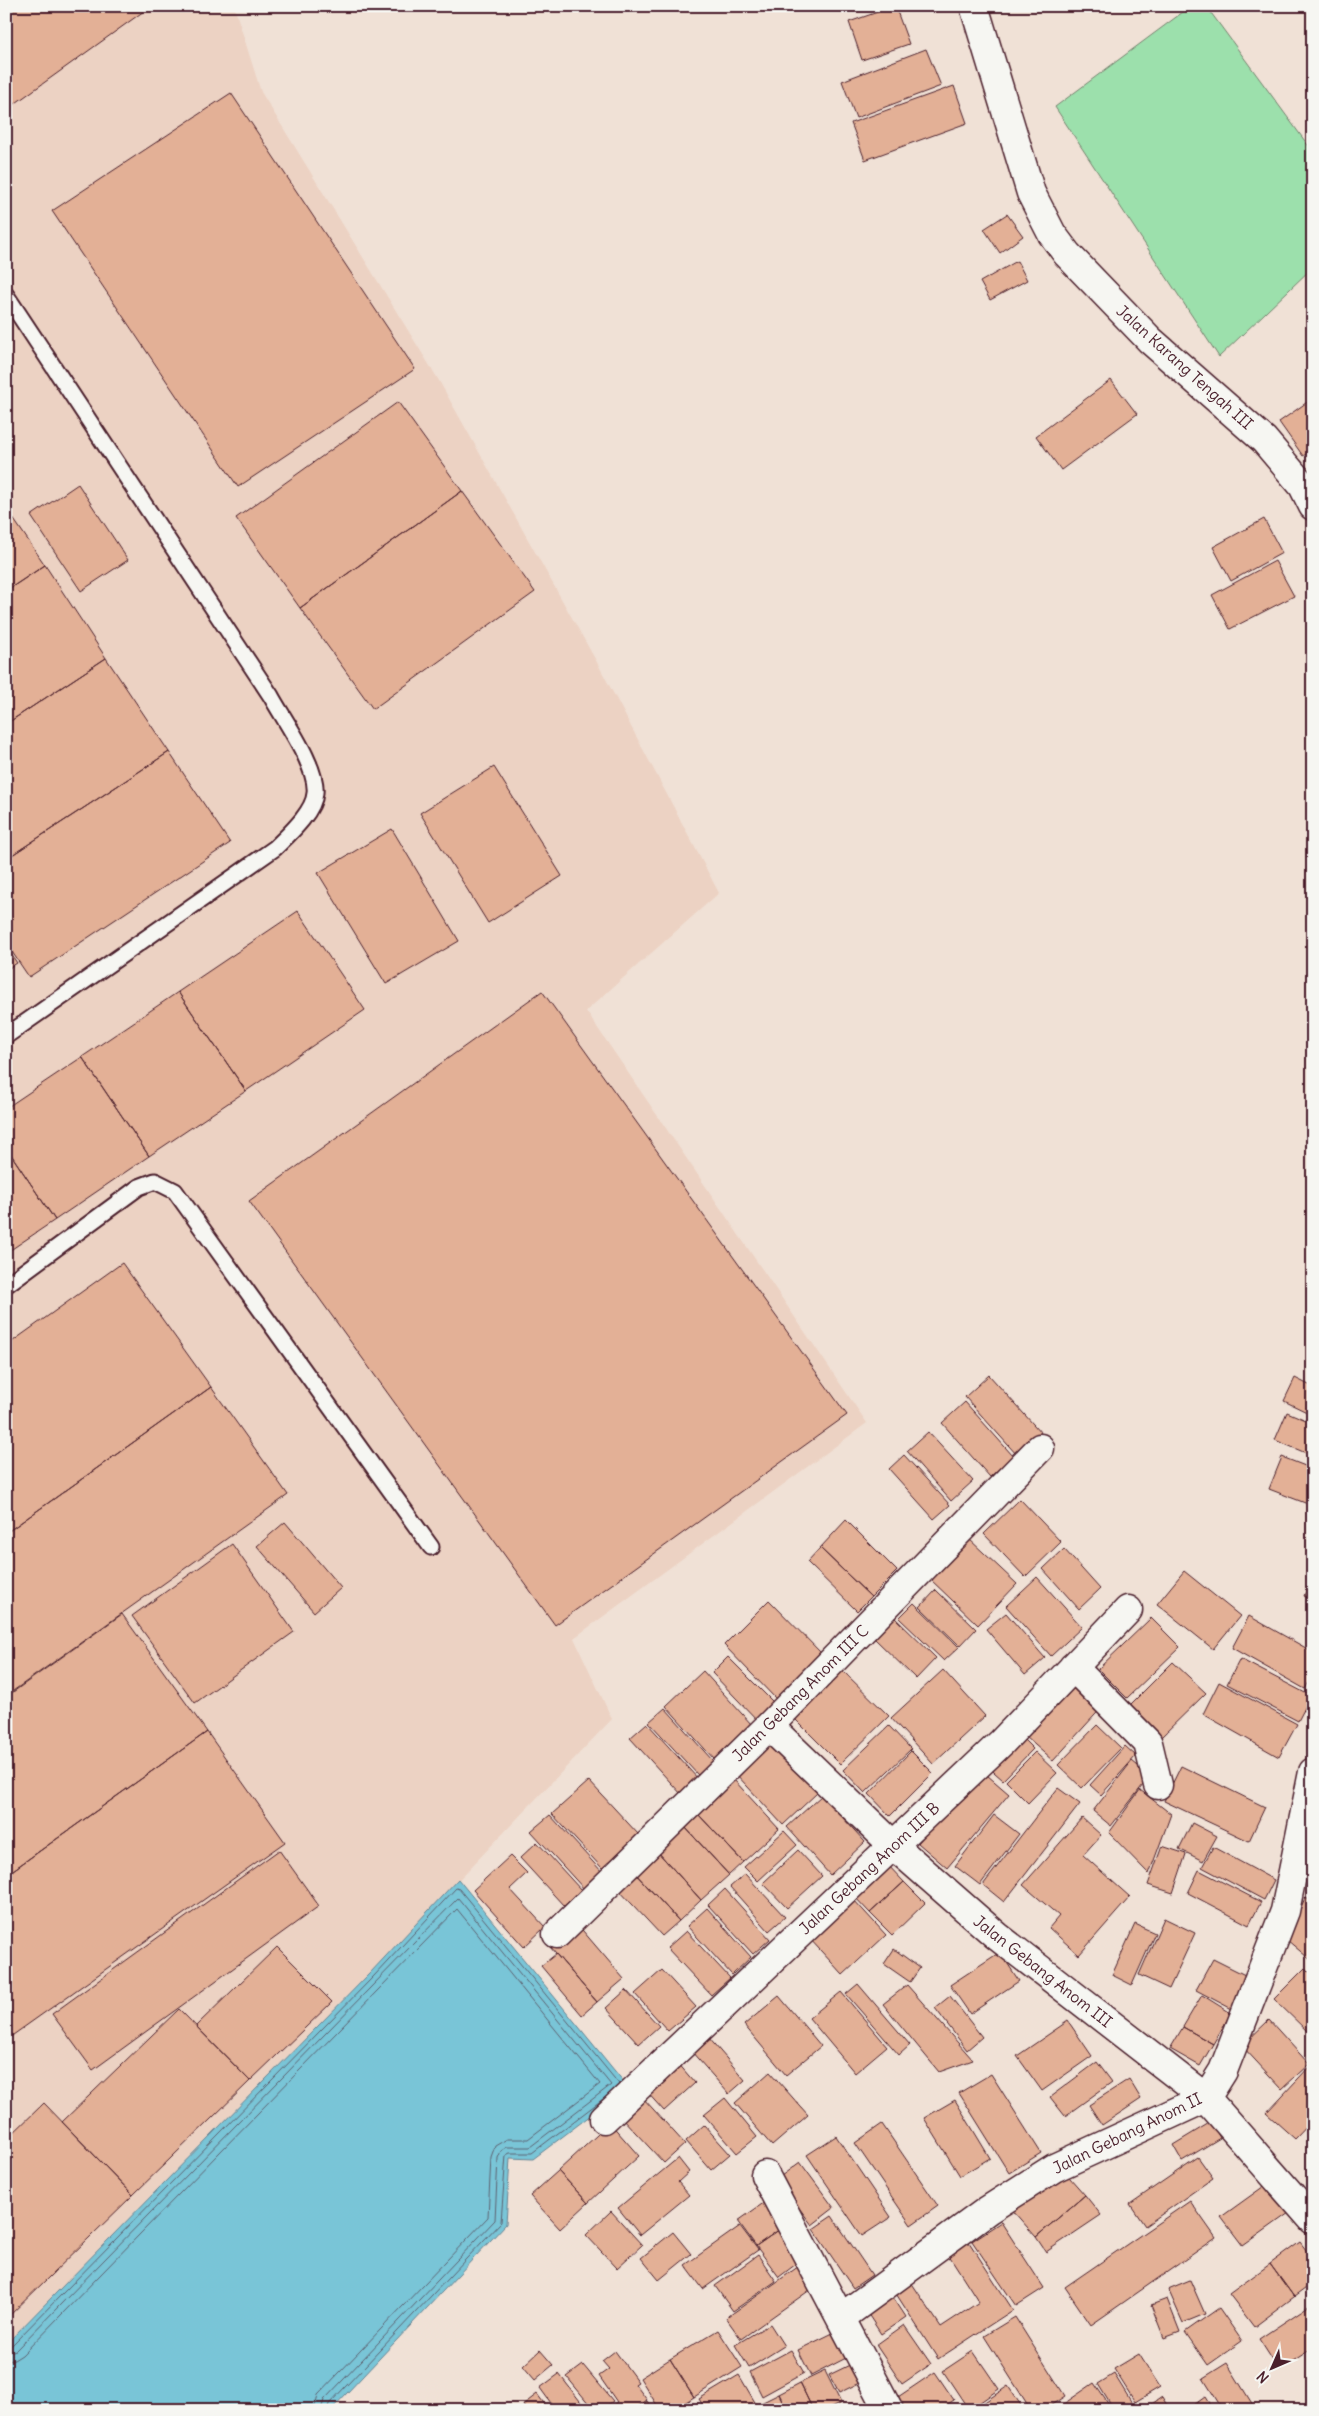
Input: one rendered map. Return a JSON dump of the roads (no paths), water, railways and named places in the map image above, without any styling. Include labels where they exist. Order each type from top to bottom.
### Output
[{"type":"street","name":"Jalan Karang Tengah III","points":[[974,6],[1031,193],[1052,234],[1066,254],[1150,340],[1264,440],[1303,486],[1313,506]]},
{"type":"street","name":"Jalan Gebang Anom III C","points":[[556,1934],[769,1726],[1040,1448]]},
{"type":"street","name":"Jalan Gebang Anom III B","points":[[604,2119],[1002,1742],[1128,1610]]},
{"type":"street","points":[[1073,1667],[1148,1742],[1158,1785]]},
{"type":"street","name":"Jalan Gebang Anom III","points":[[769,1726],[893,1845],[996,1936],[1206,2098],[1313,2220]]},
{"type":"street","name":"Jalan Gebang Anom II","points":[[842,2318],[988,2210],[1054,2168],[1206,2098],[1223,2070],[1286,1911],[1313,1772]]},
{"type":"street","points":[[764,2175],[842,2318],[883,2407]]},
{"type":"lane","points":[[6,295],[271,696],[309,763],[316,794],[303,820],[276,848],[6,1036]]},
{"type":"lane","points":[[6,1285],[139,1187],[156,1181],[175,1190],[431,1546]]},
{"type":"water","points":[[458,1879],[628,2087],[533,2159],[510,2158],[506,2224],[331,2410],[6,2410],[6,2344],[370,1973]]}]
